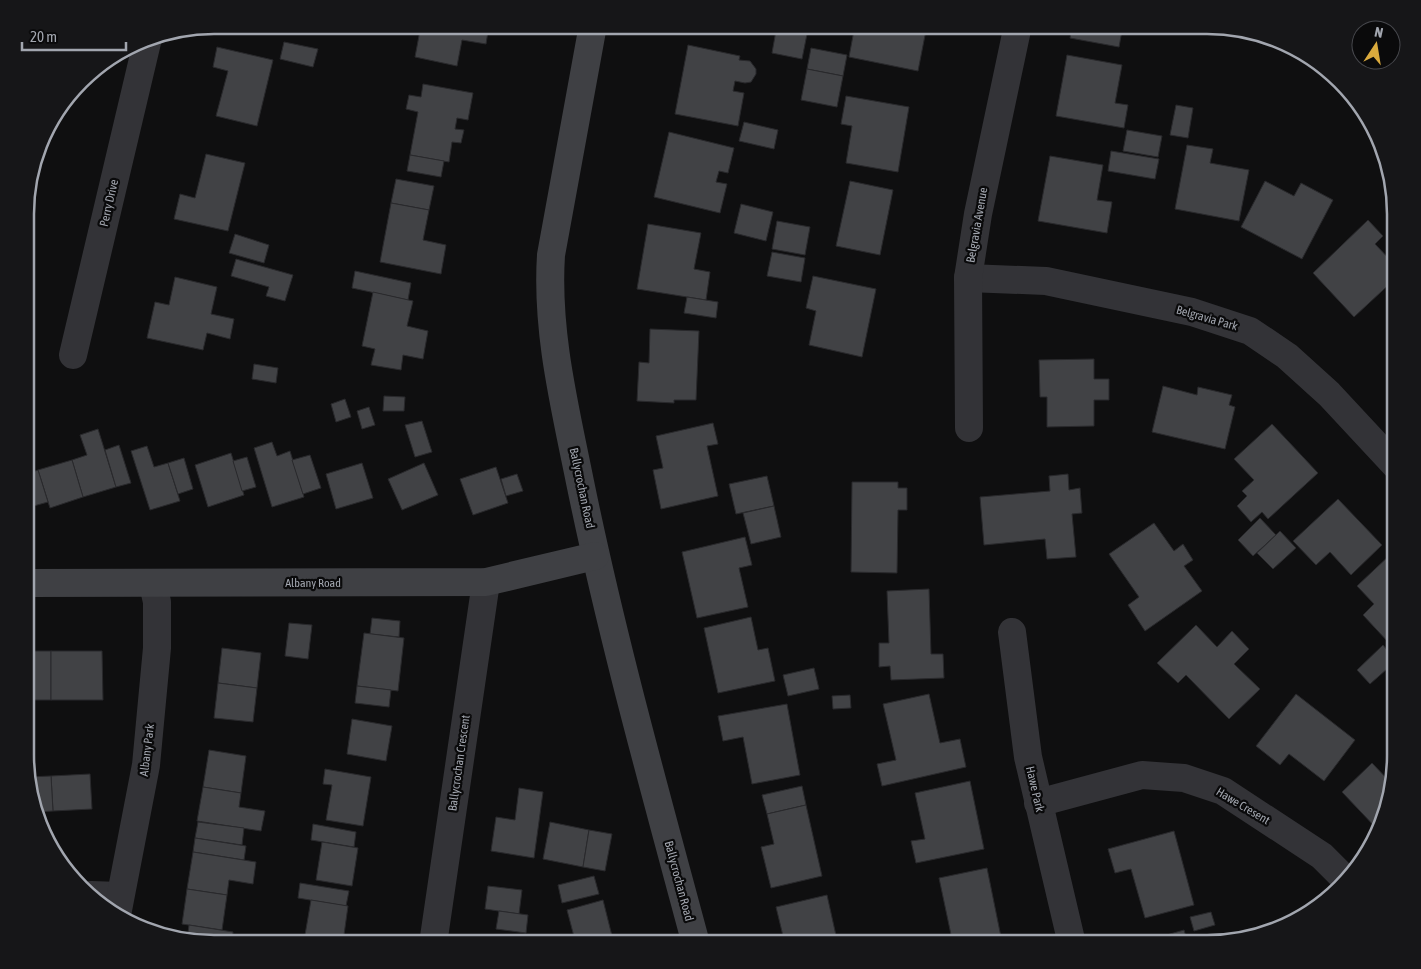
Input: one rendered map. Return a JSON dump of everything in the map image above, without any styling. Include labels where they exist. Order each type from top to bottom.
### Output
[{"type":"street","name":"Ballycrochan Road","points":[[591,34],[551,255],[549,285],[556,363],[595,556],[694,935]]},
{"type":"street","name":"Belgravia Avenue","points":[[969,428],[968,278],[978,214],[1016,34]]},
{"type":"street","name":"Perry Drive","points":[[73,355],[140,49]]},
{"type":"street","name":"Belgravia Park","points":[[968,278],[1046,281],[1192,312],[1250,331],[1287,356],[1329,394],[1387,456]]},
{"type":"street","name":"Albany Road","points":[[34,583],[486,582],[595,556]]},
{"type":"street","name":"Ballycrochan Crescent","points":[[434,935],[486,582]]},
{"type":"street","name":"Albany Park","points":[[118,905],[146,765],[157,648],[156,602],[153,584]]},
{"type":"street","name":"Hawe Park","points":[[1012,632],[1028,757],[1070,935]]},
{"type":"street","name":"Hawe Cresent","points":[[1038,803],[1142,774],[1184,778],[1223,791],[1322,856],[1341,876]]},
{"type":"building","points":[[419,34],[488,34],[486,44],[462,40],[457,66],[415,57]]},
{"type":"building","points":[[775,34],[807,34],[802,59],[772,53]]},
{"type":"building","points":[[853,34],[925,34],[918,71],[849,57]]},
{"type":"building","points":[[1071,34],[1121,34],[1119,47],[1070,38]]},
{"type":"building","points":[[284,42],[318,49],[313,67],[280,59]]},
{"type":"building","points":[[688,45],[740,56],[739,60],[750,61],[756,69],[756,74],[751,82],[735,81],[733,91],[744,93],[738,126],[675,114]]},
{"type":"building","points":[[217,47],[273,60],[257,126],[216,116],[228,71],[213,67]]},
{"type":"building","points":[[811,48],[847,55],[843,76],[807,69]]},
{"type":"building","points":[[1067,55],[1122,65],[1115,103],[1128,105],[1124,128],[1056,116]]},
{"type":"building","points":[[807,69],[843,76],[837,107],[801,100]]},
{"type":"building","points":[[423,84],[473,93],[468,120],[457,118],[455,129],[464,130],[461,143],[452,142],[449,162],[410,155],[418,112],[406,109],[409,95],[421,97]]},
{"type":"building","points":[[846,96],[909,107],[898,172],[846,163],[852,126],[841,124]]},
{"type":"building","points":[[1176,105],[1193,108],[1188,138],[1170,135]]},
{"type":"building","points":[[744,122],[778,130],[774,149],[739,141]]},
{"type":"building","points":[[1127,130],[1162,136],[1158,157],[1123,151]]},
{"type":"building","points":[[669,132],[734,148],[728,173],[719,171],[716,182],[727,184],[720,213],[654,197]]},
{"type":"building","points":[[1187,145],[1213,149],[1210,163],[1249,170],[1239,221],[1175,209]]},
{"type":"building","points":[[1111,151],[1159,159],[1155,179],[1108,171]]},
{"type":"building","points":[[206,154],[245,163],[228,231],[174,219],[180,194],[195,198]]},
{"type":"building","points":[[410,155],[444,161],[441,177],[407,171]]},
{"type":"building","points":[[1050,156],[1103,165],[1097,200],[1112,202],[1107,233],[1038,221]]},
{"type":"building","points":[[396,179],[434,186],[429,210],[391,203]]},
{"type":"building","points":[[850,181],[893,190],[880,255],[836,246]]},
{"type":"building","points":[[1265,181],[1294,196],[1301,183],[1333,200],[1302,259],[1241,227]]},
{"type":"building","points":[[391,203],[429,210],[423,240],[446,245],[441,274],[380,262]]},
{"type":"building","points":[[741,204],[773,212],[766,241],[734,233]]},
{"type":"building","points":[[1368,220],[1383,236],[1375,244],[1387,257],[1387,286],[1354,317],[1313,273]]},
{"type":"building","points":[[777,221],[810,227],[805,255],[772,249]]},
{"type":"building","points":[[648,224],[701,233],[694,269],[710,272],[706,300],[637,289]]},
{"type":"building","points":[[235,234],[269,245],[264,263],[229,253]]},
{"type":"building","points":[[772,252],[805,258],[801,282],[767,276]]},
{"type":"building","points":[[236,259],[293,275],[285,301],[266,296],[269,287],[231,276]]},
{"type":"building","points":[[355,271],[411,283],[408,300],[352,288]]},
{"type":"building","points":[[813,276],[876,289],[862,357],[809,345],[816,311],[806,308]]},
{"type":"building","points":[[175,277],[217,287],[211,314],[234,319],[230,339],[207,333],[203,350],[147,338],[155,302],[169,305]]},
{"type":"building","points":[[373,292],[413,301],[407,326],[428,331],[423,359],[403,355],[401,370],[371,365],[375,349],[362,346]]},
{"type":"building","points":[[687,297],[718,302],[716,318],[684,313]]},
{"type":"building","points":[[650,329],[699,331],[696,400],[674,400],[674,403],[637,401],[639,362],[649,363]]},
{"type":"building","points":[[1094,359],[1094,379],[1109,379],[1109,400],[1094,400],[1094,426],[1047,427],[1047,397],[1040,397],[1039,360]]},
{"type":"building","points":[[254,364],[278,368],[276,383],[252,379]]},
{"type":"building","points":[[1163,386],[1197,395],[1198,387],[1232,395],[1229,405],[1235,407],[1225,449],[1152,432]]},
{"type":"building","points":[[384,396],[405,397],[404,411],[383,411]]},
{"type":"building","points":[[345,399],[351,417],[336,422],[331,404]]},
{"type":"building","points":[[369,407],[375,425],[362,429],[357,411]]},
{"type":"building","points":[[422,421],[432,452],[415,457],[405,425]]},
{"type":"building","points":[[713,423],[718,444],[707,446],[718,496],[661,509],[653,470],[663,468],[656,436]]},
{"type":"building","points":[[1272,424],[1318,473],[1268,519],[1262,512],[1251,522],[1237,506],[1247,496],[1242,491],[1254,480],[1234,459]]},
{"type":"building","points":[[98,429],[116,487],[83,497],[72,460],[87,455],[80,435]]},
{"type":"building","points":[[272,442],[277,456],[290,451],[304,497],[272,507],[254,448]]},
{"type":"building","points":[[119,445],[131,483],[116,487],[105,450]]},
{"type":"building","points":[[147,446],[154,467],[168,463],[180,501],[150,510],[131,451]]},
{"type":"building","points":[[231,453],[244,495],[208,507],[195,465]]},
{"type":"building","points":[[310,455],[321,488],[303,494],[292,460]]},
{"type":"building","points":[[247,457],[256,487],[242,491],[233,461]]},
{"type":"building","points":[[184,458],[193,489],[178,494],[168,463]]},
{"type":"building","points":[[72,460],[83,497],[50,508],[38,470]]},
{"type":"building","points":[[362,463],[373,498],[336,509],[326,474]]},
{"type":"building","points":[[424,463],[438,495],[402,510],[388,479]]},
{"type":"building","points":[[496,467],[508,503],[473,515],[460,479]]},
{"type":"building","points":[[38,470],[48,502],[34,506],[34,471]]},
{"type":"building","points":[[517,474],[523,491],[506,496],[501,479]]},
{"type":"building","points":[[1068,474],[1069,490],[1080,488],[1082,513],[1072,514],[1076,557],[1047,559],[1045,539],[984,545],[980,497],[1050,491],[1049,476]]},
{"type":"building","points":[[767,476],[774,506],[736,514],[729,484]]},
{"type":"building","points":[[852,482],[898,482],[898,488],[907,488],[907,510],[898,510],[897,573],[851,572]]},
{"type":"building","points":[[1338,499],[1382,545],[1351,575],[1330,552],[1316,565],[1293,541]]},
{"type":"building","points":[[774,506],[781,537],[751,544],[743,513]]},
{"type":"building","points":[[1260,518],[1276,535],[1253,556],[1238,540]]},
{"type":"building","points":[[1154,523],[1174,551],[1183,544],[1193,560],[1184,566],[1202,591],[1145,631],[1128,605],[1139,597],[1109,554]]},
{"type":"building","points":[[1280,531],[1296,548],[1273,569],[1257,553]]},
{"type":"building","points":[[745,537],[752,565],[739,568],[748,607],[697,618],[682,552]]},
{"type":"building","points":[[1387,558],[1387,641],[1363,615],[1374,604],[1357,586]]},
{"type":"building","points":[[929,589],[931,654],[943,654],[944,678],[891,680],[890,666],[879,667],[879,643],[889,643],[887,591]]},
{"type":"building","points":[[751,617],[758,650],[768,648],[775,681],[718,693],[704,628]]},
{"type":"building","points":[[372,618],[400,621],[399,637],[370,634]]},
{"type":"building","points":[[289,623],[312,625],[308,659],[285,656]]},
{"type":"building","points":[[1196,625],[1217,647],[1232,631],[1249,649],[1234,664],[1260,689],[1229,719],[1186,675],[1178,683],[1157,663]]},
{"type":"building","points":[[364,633],[404,638],[398,691],[357,686]]},
{"type":"building","points":[[1383,645],[1387,650],[1387,669],[1370,684],[1357,670]]},
{"type":"building","points":[[222,648],[261,653],[257,688],[218,683]]},
{"type":"building","points":[[34,651],[51,651],[51,700],[34,700]]},
{"type":"building","points":[[51,651],[102,651],[103,700],[51,700]]},
{"type":"building","points":[[814,668],[819,689],[788,696],[783,675]]},
{"type":"building","points":[[218,683],[257,688],[253,722],[214,718]]},
{"type":"building","points":[[357,686],[391,690],[389,707],[355,703]]},
{"type":"building","points":[[929,694],[940,743],[960,739],[966,767],[882,786],[877,764],[896,760],[883,704]]},
{"type":"building","points":[[1296,694],[1355,740],[1324,781],[1289,754],[1280,765],[1256,746]]},
{"type":"building","points":[[850,695],[851,708],[833,709],[832,696]]},
{"type":"building","points":[[787,704],[800,775],[752,784],[743,737],[723,741],[718,716]]},
{"type":"building","points":[[352,719],[392,726],[386,761],[347,754]]},
{"type":"building","points":[[209,750],[246,756],[241,793],[203,787]]},
{"type":"building","points":[[1372,763],[1386,778],[1373,825],[1342,792]]},
{"type":"building","points":[[325,769],[371,777],[363,826],[326,820],[332,785],[323,784]]},
{"type":"building","points":[[90,774],[92,809],[53,811],[51,776]]},
{"type":"building","points":[[51,776],[53,811],[43,812],[35,777]]},
{"type":"building","points":[[970,781],[984,849],[916,863],[911,841],[925,839],[915,793]]},
{"type":"building","points":[[802,786],[806,805],[767,814],[762,795]]},
{"type":"building","points":[[203,787],[241,793],[239,807],[265,811],[261,831],[197,821]]},
{"type":"building","points":[[519,788],[543,792],[534,858],[491,851],[496,817],[515,820]]},
{"type":"building","points":[[806,805],[822,876],[771,888],[761,847],[774,844],[767,814]]},
{"type":"building","points":[[198,822],[244,828],[242,845],[195,838]]},
{"type":"building","points":[[550,822],[589,830],[583,867],[543,859]]},
{"type":"building","points":[[313,824],[356,832],[354,847],[311,840]]},
{"type":"building","points":[[589,830],[612,834],[605,871],[583,867]]},
{"type":"building","points":[[1174,831],[1194,905],[1145,918],[1131,869],[1115,873],[1108,849]]},
{"type":"building","points":[[195,838],[246,846],[244,860],[193,852]]},
{"type":"building","points":[[322,842],[358,848],[352,886],[316,880]]},
{"type":"building","points":[[193,852],[256,862],[253,884],[229,880],[227,895],[187,889]]},
{"type":"building","points":[[987,868],[1001,935],[951,935],[939,878]]},
{"type":"building","points":[[594,876],[599,894],[562,903],[558,885]]},
{"type":"building","points":[[300,883],[349,891],[346,906],[298,898]]},
{"type":"building","points":[[488,886],[522,890],[519,914],[485,909]]},
{"type":"building","points":[[187,889],[227,895],[222,930],[182,924]]},
{"type":"building","points":[[827,895],[836,935],[783,935],[776,907]]},
{"type":"building","points":[[311,900],[348,906],[344,935],[305,935]]},
{"type":"building","points":[[603,900],[612,935],[574,935],[567,910]]},
{"type":"building","points":[[499,911],[528,915],[526,933],[496,929]]},
{"type":"building","points":[[1211,912],[1215,925],[1194,931],[1190,917]]},
{"type":"building","points":[[189,925],[233,932],[233,935],[188,933]]},
{"type":"building","points":[[1184,930],[1185,935],[1166,935]]}]
